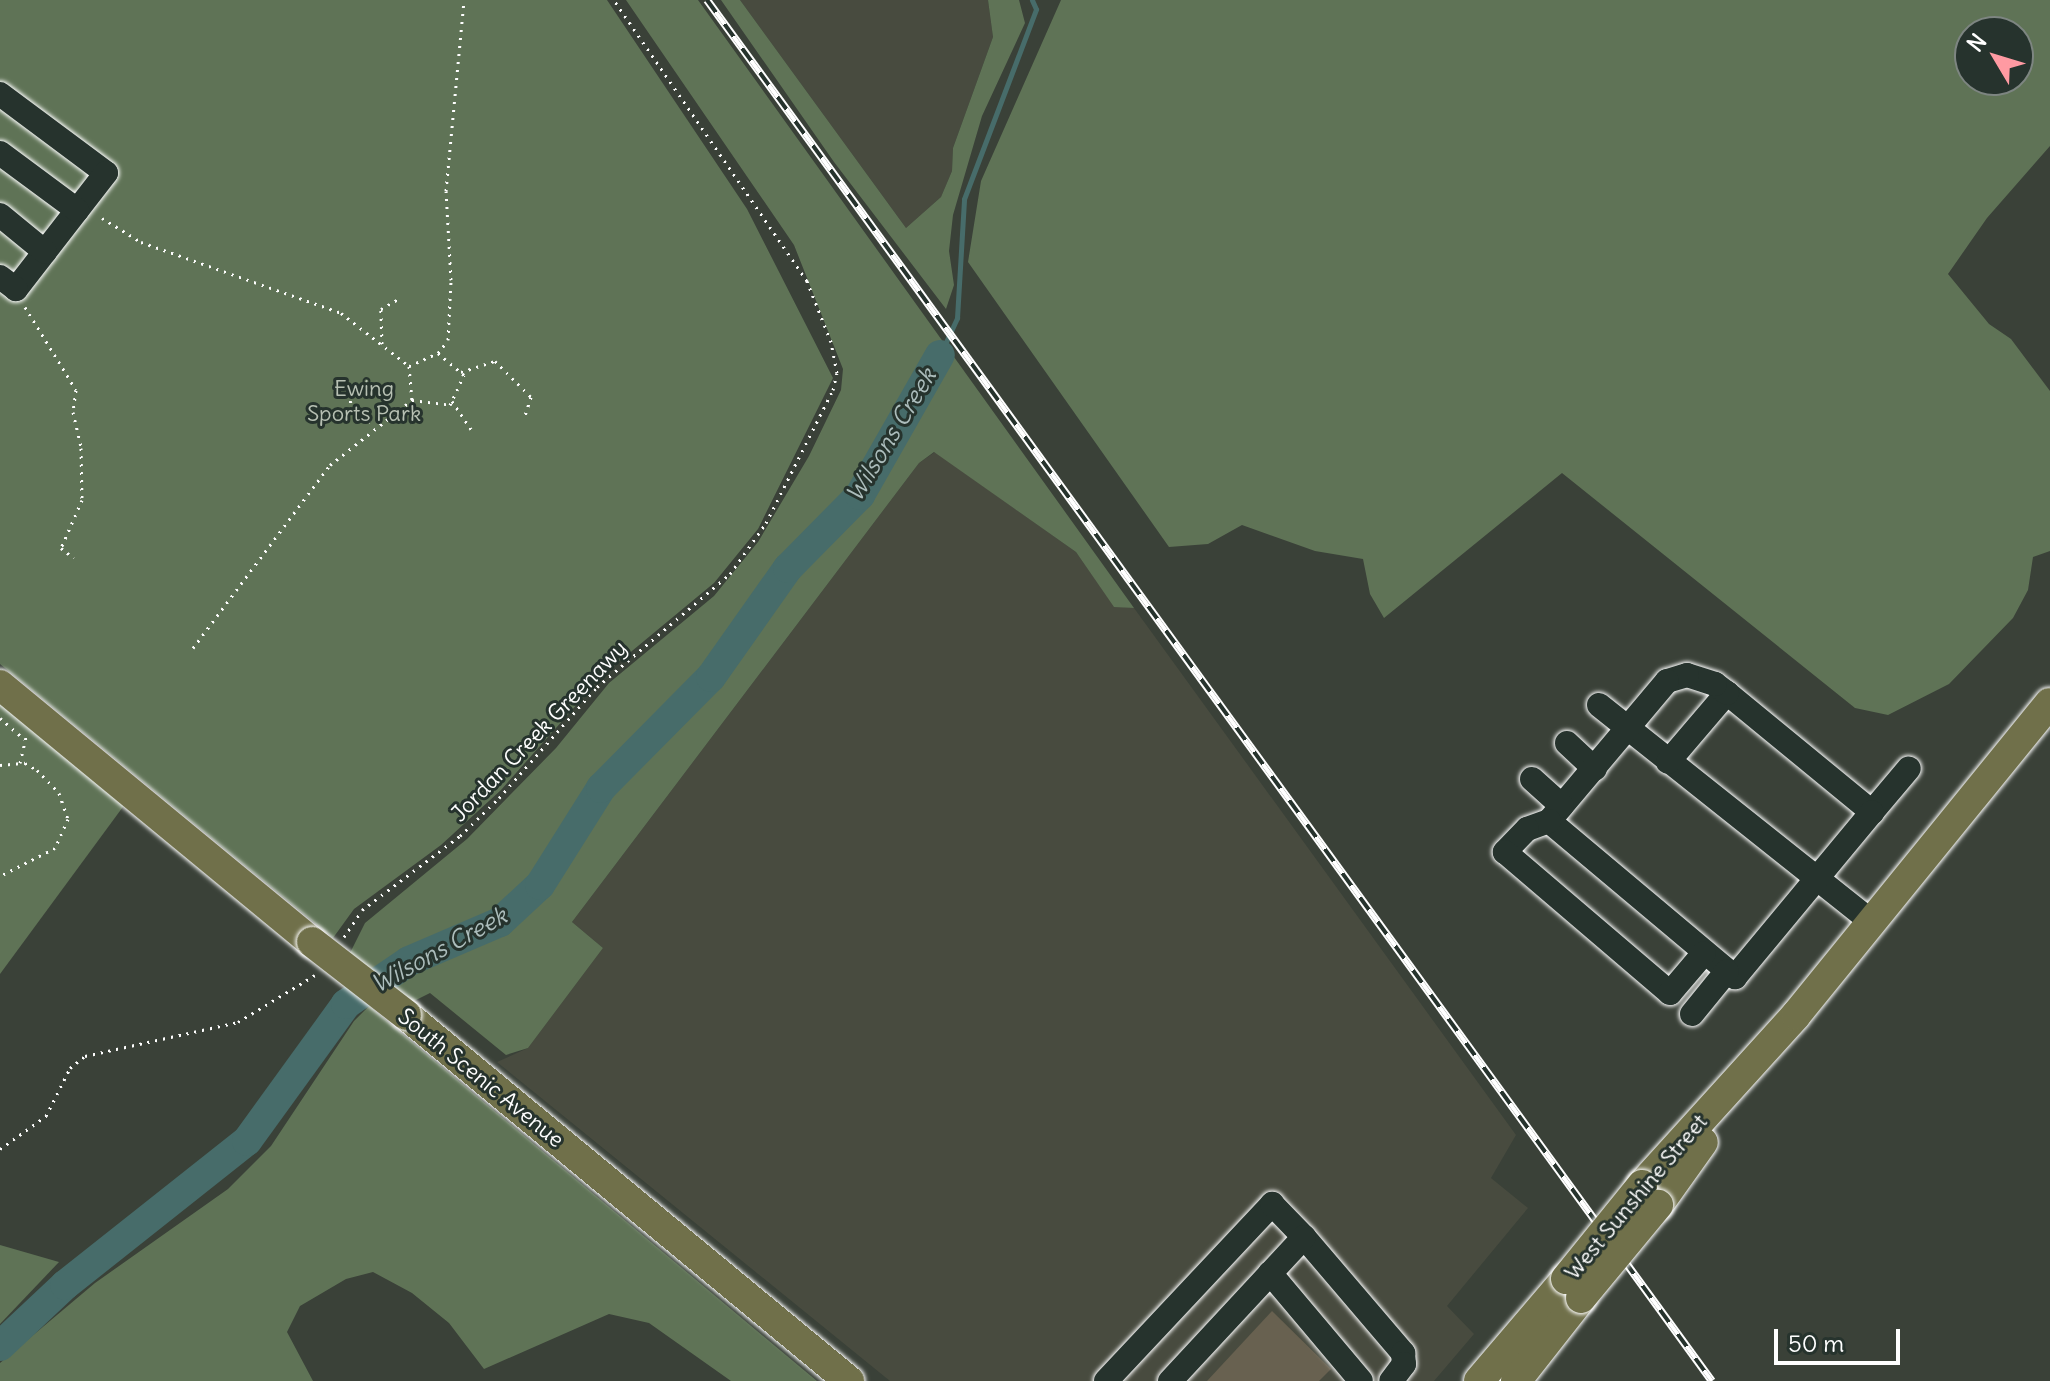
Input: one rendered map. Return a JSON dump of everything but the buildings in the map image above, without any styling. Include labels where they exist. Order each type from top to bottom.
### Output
[{"type":"main road","name":"South Scenic Avenue","points":[[0,685],[849,1381]]},
{"type":"main road","name":"West Sunshine Street","points":[[1479,1381],[1573,1288],[2050,703]]},
{"type":"main road","name":"West Sunshine Street","points":[[1516,1381],[1573,1288]]},
{"type":"lane","points":[[0,94],[106,173],[45,252],[8,283]]},
{"type":"lane","points":[[0,153],[77,210]]},
{"type":"lane","points":[[0,215],[45,252]]},
{"type":"lane","points":[[1704,953],[1670,993],[1505,852],[1527,829],[1555,814],[1667,681],[1687,675],[1727,693],[1872,812]]},
{"type":"lane","points":[[1668,762],[1727,693]]},
{"type":"lane","points":[[1599,705],[1872,922]]},
{"type":"lane","points":[[1567,743],[1595,769]]},
{"type":"lane","points":[[1532,779],[1555,814],[1704,953],[1735,977],[1909,768]]},
{"type":"lane","points":[[1692,1014],[1727,971]]},
{"type":"lane","points":[[1106,1381],[1272,1204],[1403,1353],[1404,1364],[1391,1381]]},
{"type":"lane","points":[[1170,1381],[1304,1237]]},
{"type":"lane","points":[[1270,1273],[1361,1381]]},
{"type":"path","points":[[409,366],[438,353],[448,340],[451,280],[446,191],[464,0]]},
{"type":"path","name":"Jordan Creek Greenawy","points":[[342,940],[362,910],[460,836],[499,798],[597,687],[730,574],[766,523],[833,390],[837,373],[831,342],[807,281],[614,0]]},
{"type":"path","points":[[102,218],[141,242],[341,313],[409,366],[412,400]]},
{"type":"path","points":[[8,283],[76,390],[73,412],[81,448],[82,500],[61,548],[74,558]]},
{"type":"path","points":[[382,344],[381,309],[398,299]]},
{"type":"path","points":[[193,648],[330,465],[412,400],[450,405],[464,375],[438,353]]},
{"type":"path","points":[[461,372],[495,361],[531,397],[524,419]]},
{"type":"path","points":[[348,393],[354,414],[373,423]]},
{"type":"path","points":[[452,401],[472,431]]},
{"type":"path","points":[[0,718],[24,739]]},
{"type":"path","points":[[0,765],[25,763],[37,770],[59,793],[68,819],[55,848],[0,876]]},
{"type":"path","points":[[0,1149],[46,1116],[70,1068],[85,1056],[238,1022],[291,986],[323,972]]},
{"type":"shaded area","points":[[740,0],[988,0],[993,37],[953,148],[952,171],[941,197],[906,228]]},
{"type":"shaded area","points":[[935,452],[1076,552],[1114,606],[1134,608],[1516,1135],[1491,1178],[1528,1208],[1447,1306],[1474,1334],[1434,1381],[890,1381],[497,1062],[528,1048],[603,948],[572,922],[919,463]]},
{"type":"green space","name":"Ewing Sports Park","points":[[0,0],[607,0],[747,209],[833,378],[758,529],[714,583],[603,675],[501,790],[441,845],[354,909],[333,938],[0,664]]},
{"type":"green space","points":[[626,0],[698,0],[1134,608],[1114,607],[1076,552],[934,452],[919,463],[572,922],[603,948],[528,1048],[506,1055],[430,993],[410,1003],[350,953],[365,923],[467,839],[556,748],[609,683],[714,596],[758,542],[809,456],[841,390],[843,369],[794,245]]},
{"type":"green space","points":[[721,0],[740,0],[906,228],[941,197],[952,171],[953,148],[993,37],[988,0],[1019,0],[1025,23],[982,116],[953,215],[949,251],[954,285],[946,309],[834,162]]},
{"type":"green space","points":[[1061,0],[2050,0],[2050,146],[1987,218],[1948,274],[1989,324],[2011,339],[2050,391],[2050,551],[2033,557],[2028,590],[2013,618],[1949,684],[1888,715],[1855,708],[1562,473],[1384,618],[1370,594],[1363,559],[1315,551],[1242,525],[1208,544],[1169,547],[968,262],[981,181]]},
{"type":"green space","points":[[0,702],[128,800],[0,974]]},
{"type":"green space","points":[[369,1006],[817,1381],[731,1381],[649,1323],[609,1314],[484,1369],[449,1323],[412,1293],[373,1272],[346,1279],[300,1306],[287,1332],[313,1381],[0,1381],[0,1363],[95,1283],[228,1189],[271,1146],[354,1021]]},
{"type":"green space","points":[[0,1245],[59,1262],[0,1324]]},
{"type":"waterway","points":[[940,355],[957,318],[964,199],[1036,9],[1032,0]]},
{"type":"waterway","name":"Wilsons Creek","points":[[0,1346],[65,1285],[247,1141],[346,1004],[409,961],[500,922],[540,885],[601,788],[711,677],[788,568],[860,495],[940,355]]},
{"type":"railway","points":[[707,0],[1712,1381]]}]
